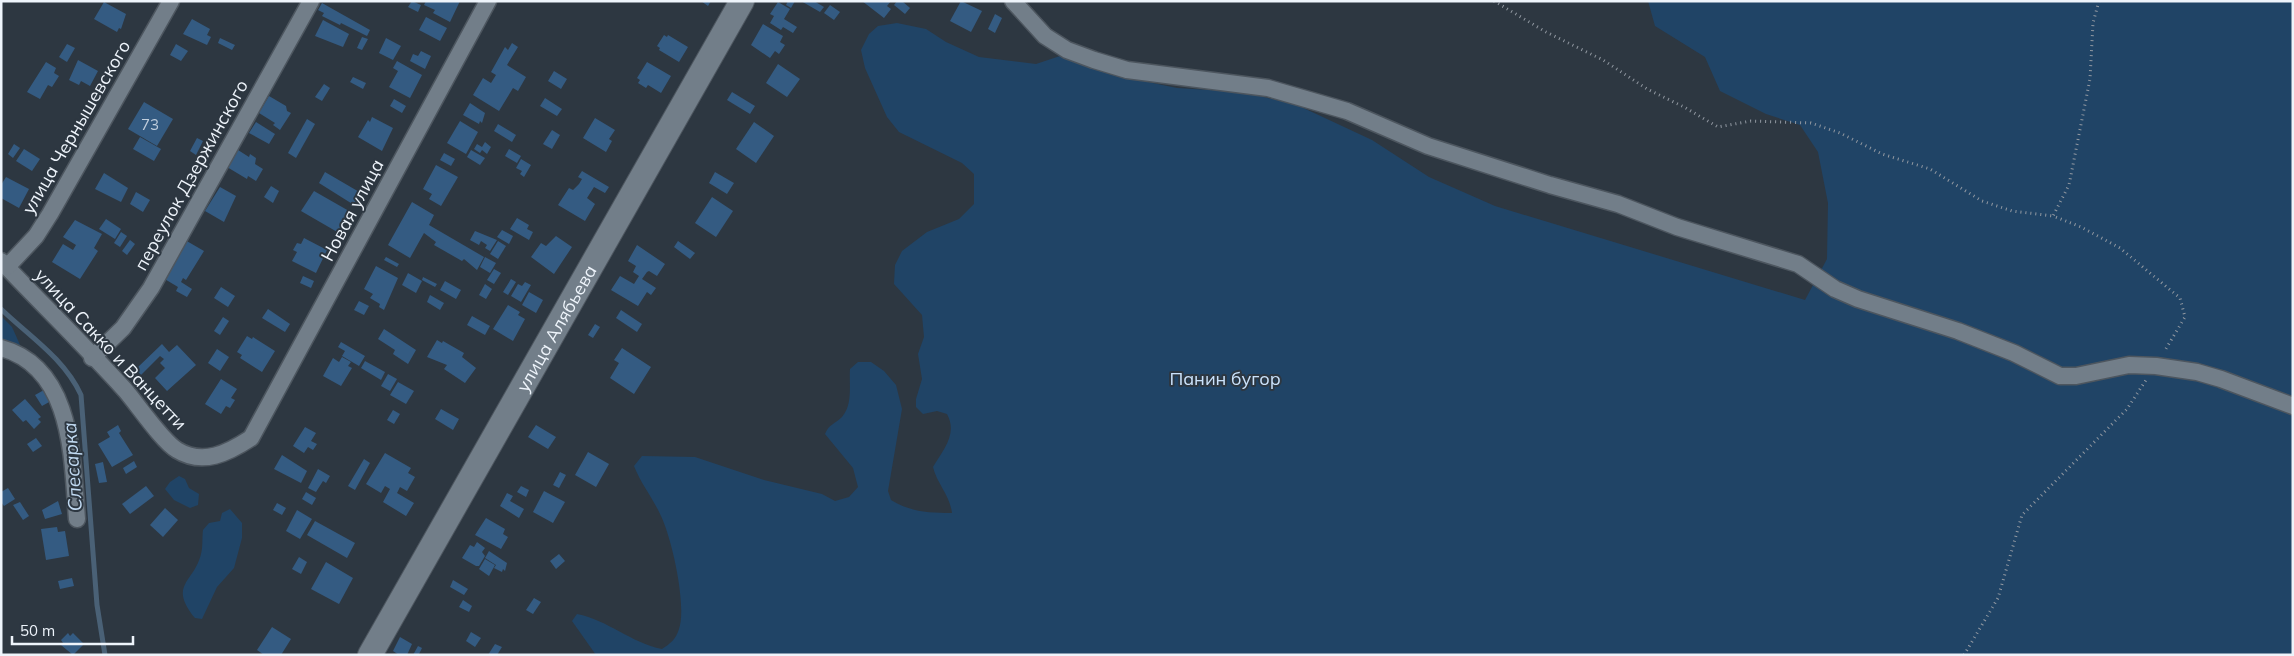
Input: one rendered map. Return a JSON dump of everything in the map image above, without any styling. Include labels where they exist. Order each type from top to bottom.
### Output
[{"type":"main road","name":"улица Алябьева","points":[[370,655],[742,1]]},
{"type":"street","name":"улица Чернышевского","points":[[4,264],[36,236],[50,214],[170,1]]},
{"type":"street","name":"переулок Дзержинского","points":[[92,358],[123,328],[151,288],[311,1]]},
{"type":"street","name":"Новая улица","points":[[250,438],[488,1]]},
{"type":"street","points":[[1013,1],[1044,36],[1067,50],[1127,70],[1268,88],[1347,111],[1428,146],[1550,185],[1618,204],[1677,227],[1798,264],[1835,290],[1966,334],[2014,353],[2060,376],[2076,376],[2129,365],[2156,366],[2213,377],[2293,406]]},
{"type":"street","name":"улица Сакко и Ванцетти","points":[[4,264],[92,358],[123,388],[163,438],[177,450],[198,458],[214,458],[232,451],[250,438]]},
{"type":"street","points":[[1,348],[16,354],[38,370],[56,395],[68,434],[77,519]]},
{"type":"path","points":[[1494,1],[1546,32],[1603,60],[1647,89],[1684,107],[1718,128],[1750,121],[1810,123],[1840,133],[1882,154],[1930,168],[1982,201],[2012,211],[2053,216],[2081,227],[2120,248],[2180,298],[2185,317],[2156,366],[2127,409],[2022,515],[1998,598],[1964,655]]},
{"type":"path","points":[[2053,216],[2069,185],[2090,79],[2093,23],[2099,1]]},
{"type":"green space","name":"Панин бугор","points":[[1648,1],[2293,1],[2293,655],[596,655],[572,621],[577,614],[588,617],[640,642],[662,649],[678,633],[681,605],[674,556],[658,509],[634,466],[642,456],[695,457],[764,480],[822,494],[835,501],[849,497],[858,487],[853,468],[825,434],[828,428],[842,417],[848,407],[850,369],[858,362],[871,362],[884,371],[896,385],[902,409],[888,491],[891,500],[920,511],[952,513],[949,501],[933,467],[948,442],[951,428],[950,421],[947,414],[937,411],[923,414],[916,407],[916,399],[922,379],[918,354],[924,337],[922,315],[894,284],[895,265],[902,251],[927,232],[959,219],[974,204],[974,174],[962,163],[899,132],[887,117],[865,68],[861,50],[869,34],[878,26],[897,23],[926,29],[946,42],[979,57],[1036,64],[1060,56],[1109,74],[1177,88],[1242,92],[1297,105],[1372,140],[1429,177],[1495,206],[1805,300],[1827,259],[1828,203],[1818,152],[1800,125],[1766,114],[1720,91],[1705,57],[1655,26]]},
{"type":"green space","points":[[1,316],[12,327],[21,347],[1,341]]},
{"type":"green space","points":[[179,476],[185,479],[189,488],[199,494],[198,505],[190,508],[174,500],[165,489],[170,482]]},
{"type":"green space","points":[[230,509],[242,523],[242,538],[234,568],[217,587],[202,619],[195,618],[187,607],[183,590],[198,564],[202,548],[203,530],[209,523],[220,521],[222,513]]},
{"type":"building","points":[[412,1],[421,5],[418,12],[408,7]]},
{"type":"building","points":[[426,1],[460,1],[450,22],[433,13],[435,10],[424,5]]},
{"type":"building","points":[[701,1],[711,1],[708,6]]},
{"type":"building","points":[[788,1],[795,1],[791,8],[786,5]]},
{"type":"building","points":[[801,1],[814,1],[824,7],[820,12]]},
{"type":"building","points":[[862,1],[891,1],[887,6],[891,9],[884,18]]},
{"type":"building","points":[[897,1],[902,1],[910,8],[905,14],[894,5]]},
{"type":"building","points":[[961,1],[982,11],[971,32],[950,21]]},
{"type":"building","points":[[104,2],[126,14],[121,29],[119,28],[117,32],[94,19]]},
{"type":"building","points":[[778,2],[790,9],[784,19],[797,27],[793,33],[783,27],[781,30],[770,23],[774,16],[770,14]]},
{"type":"building","points":[[322,3],[370,30],[367,36],[322,16],[324,13],[318,10]]},
{"type":"building","points":[[830,5],[840,12],[834,20],[824,13]]},
{"type":"building","points":[[995,14],[1002,18],[995,33],[988,29]]},
{"type":"building","points":[[426,17],[447,28],[440,41],[419,30]]},
{"type":"building","points":[[192,19],[210,29],[207,35],[211,37],[207,45],[183,34]]},
{"type":"building","points":[[323,20],[349,34],[343,47],[315,36]]},
{"type":"building","points":[[763,24],[783,36],[780,42],[785,45],[779,54],[775,51],[770,58],[751,45]]},
{"type":"building","points":[[664,35],[667,37],[668,35],[688,47],[679,62],[659,50],[660,48],[657,46]]},
{"type":"building","points":[[362,37],[368,39],[362,50],[357,48]]},
{"type":"building","points":[[220,38],[235,45],[232,50],[218,43]]},
{"type":"building","points":[[386,38],[401,46],[393,60],[379,53]]},
{"type":"building","points":[[512,43],[518,47],[507,65],[526,77],[518,91],[513,88],[499,111],[473,95],[483,78],[491,83],[496,75],[491,72],[505,47],[508,50]]},
{"type":"building","points":[[67,44],[75,48],[67,62],[59,57]]},
{"type":"building","points":[[176,44],[188,51],[181,61],[170,55]]},
{"type":"building","points":[[421,51],[431,56],[425,69],[410,61],[413,54],[418,56]]},
{"type":"building","points":[[78,60],[98,71],[90,86],[81,81],[79,85],[69,80]]},
{"type":"building","points":[[397,61],[422,75],[410,98],[389,87],[398,71],[393,68]]},
{"type":"building","points":[[46,62],[56,68],[54,73],[59,76],[52,87],[48,85],[40,99],[27,92]]},
{"type":"building","points":[[647,62],[671,76],[661,93],[648,85],[646,88],[638,83],[640,80],[637,78]]},
{"type":"building","points":[[778,64],[800,79],[787,97],[766,83]]},
{"type":"building","points":[[554,71],[567,79],[561,89],[548,81]]},
{"type":"building","points":[[353,77],[366,83],[363,89],[350,82]]},
{"type":"building","points":[[324,84],[330,88],[322,101],[315,97]]},
{"type":"building","points":[[732,92],[755,106],[750,114],[727,100]]},
{"type":"building","points":[[269,96],[286,106],[287,111],[291,113],[280,130],[273,125],[275,123],[259,113]]},
{"type":"building","points":[[545,98],[562,109],[557,116],[540,106]]},
{"type":"building","points":[[394,99],[406,106],[402,113],[390,106]]},
{"type":"building","points":[[144,102],[173,119],[157,146],[128,129]]},
{"type":"building","points":[[470,103],[485,113],[482,123],[480,121],[479,124],[463,115]]},
{"type":"building","points":[[372,117],[393,128],[382,151],[358,137],[368,120],[370,122]]},
{"type":"building","points":[[595,118],[615,130],[609,139],[612,141],[606,152],[583,138]]},
{"type":"building","points":[[307,119],[315,124],[296,158],[288,153]]},
{"type":"building","points":[[460,121],[478,132],[466,154],[447,143]]},
{"type":"building","points":[[256,122],[275,134],[269,144],[249,133]]},
{"type":"building","points":[[754,122],[774,136],[756,163],[736,149]]},
{"type":"building","points":[[498,124],[516,135],[512,142],[494,131]]},
{"type":"building","points":[[552,130],[560,135],[552,149],[543,144]]},
{"type":"building","points":[[140,137],[161,149],[154,161],[133,149]]},
{"type":"building","points":[[197,138],[203,141],[196,155],[190,151]]},
{"type":"building","points":[[485,142],[491,147],[487,154],[482,150],[480,153],[474,149],[477,144],[482,147]]},
{"type":"building","points":[[14,144],[20,148],[13,158],[8,154]]},
{"type":"building","points":[[24,149],[40,159],[32,171],[16,161]]},
{"type":"building","points":[[509,149],[521,156],[517,163],[505,156]]},
{"type":"building","points":[[238,150],[249,157],[250,154],[256,158],[255,164],[263,169],[256,181],[248,176],[247,179],[227,167]]},
{"type":"building","points":[[471,150],[485,158],[480,165],[467,157]]},
{"type":"building","points":[[444,153],[455,159],[451,166],[440,160]]},
{"type":"building","points":[[521,159],[531,165],[524,177],[520,174],[522,171],[516,168]]},
{"type":"building","points":[[436,165],[458,177],[441,206],[429,199],[432,194],[423,189]]},
{"type":"building","points":[[582,171],[609,187],[605,193],[594,187],[587,198],[595,204],[585,221],[558,205],[569,188],[573,190],[579,184],[582,179],[578,177]]},
{"type":"building","points":[[325,172],[361,193],[354,205],[319,183]]},
{"type":"building","points":[[715,172],[734,183],[727,194],[709,183]]},
{"type":"building","points":[[104,173],[128,188],[121,202],[95,189]]},
{"type":"building","points":[[6,177],[29,189],[19,208],[1,198],[1,185]]},
{"type":"building","points":[[271,186],[279,191],[273,203],[264,197]]},
{"type":"building","points":[[220,187],[236,196],[224,222],[205,211]]},
{"type":"building","points":[[314,191],[349,211],[339,233],[301,211]]},
{"type":"building","points":[[136,192],[150,200],[143,212],[130,204]]},
{"type":"building","points":[[712,197],[733,211],[716,237],[695,223]]},
{"type":"building","points":[[412,202],[434,215],[429,225],[484,257],[477,270],[464,259],[462,261],[434,245],[436,242],[424,233],[410,258],[388,245]]},
{"type":"building","points":[[517,218],[529,225],[527,229],[533,232],[529,240],[510,229]]},
{"type":"building","points":[[106,219],[121,229],[115,239],[99,229]]},
{"type":"building","points":[[75,220],[102,234],[94,248],[98,251],[80,279],[52,262],[63,244],[73,250],[76,245],[63,237]]},
{"type":"building","points":[[502,230],[513,236],[509,244],[497,237]]},
{"type":"building","points":[[475,231],[497,240],[490,251],[485,248],[487,245],[481,241],[479,245],[470,240]]},
{"type":"building","points":[[121,232],[127,236],[120,247],[114,243]]},
{"type":"building","points":[[556,236],[572,247],[554,274],[531,257],[541,243],[546,246]]},
{"type":"building","points":[[304,238],[327,250],[316,273],[292,261],[297,252],[293,250],[297,243],[301,244]]},
{"type":"building","points":[[130,240],[135,244],[127,255],[122,251]]},
{"type":"building","points":[[185,240],[204,251],[186,280],[183,278],[181,282],[192,289],[187,297],[176,291],[178,287],[163,278]]},
{"type":"building","points":[[498,241],[506,246],[498,259],[490,254]]},
{"type":"building","points":[[678,241],[695,253],[690,259],[674,247]]},
{"type":"building","points":[[637,245],[665,264],[657,276],[649,271],[642,279],[656,288],[651,295],[647,292],[638,306],[611,290],[620,276],[634,284],[639,276],[633,272],[636,266],[628,261]]},
{"type":"building","points":[[386,257],[399,264],[397,267],[384,260]]},
{"type":"building","points":[[485,257],[496,263],[490,273],[480,267]]},
{"type":"building","points":[[376,266],[398,278],[384,310],[379,307],[380,304],[370,298],[373,294],[364,289]]},
{"type":"building","points":[[494,269],[501,273],[494,284],[487,280]]},
{"type":"building","points":[[408,273],[422,281],[416,293],[402,285]]},
{"type":"building","points":[[303,276],[314,281],[311,288],[300,283]]},
{"type":"building","points":[[423,277],[437,284],[435,287],[422,280]]},
{"type":"building","points":[[511,279],[516,282],[508,295],[503,292]]},
{"type":"building","points":[[445,281],[461,290],[456,299],[440,290]]},
{"type":"building","points":[[525,282],[531,285],[521,302],[511,296],[518,284],[522,286]]},
{"type":"building","points":[[485,284],[492,289],[486,299],[479,295]]},
{"type":"building","points":[[221,287],[235,296],[228,307],[214,298]]},
{"type":"building","points":[[529,292],[543,300],[536,313],[522,305]]},
{"type":"building","points":[[430,295],[444,303],[440,310],[427,302]]},
{"type":"building","points":[[359,301],[369,306],[364,315],[354,310]]},
{"type":"building","points":[[508,305],[520,312],[518,315],[525,319],[513,341],[493,329]]},
{"type":"building","points":[[268,309],[290,324],[285,332],[262,318]]},
{"type":"building","points":[[621,310],[642,324],[637,332],[616,318]]},
{"type":"building","points":[[472,316],[490,326],[485,335],[467,325]]},
{"type":"building","points":[[223,317],[229,321],[220,335],[214,331]]},
{"type":"building","points":[[595,324],[600,327],[593,338],[588,335]]},
{"type":"building","points":[[384,329],[416,350],[408,364],[393,354],[395,350],[378,339]]},
{"type":"building","points":[[247,336],[252,339],[253,337],[275,351],[262,372],[240,358],[242,355],[237,352]]},
{"type":"building","points":[[437,340],[442,343],[443,341],[464,353],[462,357],[476,368],[465,383],[444,369],[447,365],[427,357]]},
{"type":"building","points":[[341,342],[365,356],[359,366],[342,356],[345,351],[338,347]]},
{"type":"building","points":[[162,344],[169,352],[177,345],[196,365],[167,391],[155,378],[165,368],[160,363],[164,359],[160,356],[141,375],[136,369]]},
{"type":"building","points":[[622,348],[651,367],[634,394],[610,378],[619,363],[614,360]]},
{"type":"building","points":[[217,349],[229,357],[220,371],[208,363]]},
{"type":"building","points":[[342,357],[351,362],[348,366],[352,368],[341,386],[323,376],[333,358],[339,362]]},
{"type":"building","points":[[365,361],[385,372],[381,380],[361,368]]},
{"type":"building","points":[[388,374],[397,379],[390,391],[381,386]]},
{"type":"building","points":[[221,379],[237,389],[231,398],[235,400],[230,408],[226,406],[221,414],[205,404]]},
{"type":"building","points":[[398,382],[414,391],[406,404],[390,395]]},
{"type":"building","points":[[44,390],[51,401],[42,406],[35,395]]},
{"type":"building","points":[[25,399],[41,417],[38,419],[41,422],[34,429],[26,420],[23,422],[12,410]]},
{"type":"building","points":[[441,409],[459,419],[453,430],[435,419]]},
{"type":"building","points":[[393,410],[400,414],[394,424],[387,420]]},
{"type":"building","points":[[118,425],[121,431],[119,433],[133,455],[112,467],[98,444],[110,437],[107,432]]},
{"type":"building","points":[[536,425],[556,437],[548,449],[528,437]]},
{"type":"building","points":[[305,427],[316,433],[311,441],[317,444],[313,450],[308,447],[304,453],[293,446]]},
{"type":"building","points":[[36,438],[42,446],[33,452],[27,444]]},
{"type":"building","points":[[588,452],[609,464],[596,487],[575,475]]},
{"type":"building","points":[[385,453],[411,468],[408,473],[415,477],[407,491],[400,487],[397,493],[414,503],[406,516],[383,502],[390,489],[385,486],[381,493],[366,484]]},
{"type":"building","points":[[282,455],[307,471],[301,483],[274,469]]},
{"type":"building","points":[[364,459],[370,463],[355,490],[348,486]]},
{"type":"building","points":[[134,461],[137,467],[126,474],[123,468]]},
{"type":"building","points":[[103,462],[107,482],[99,483],[95,464]]},
{"type":"building","points":[[318,469],[330,476],[326,483],[323,481],[316,492],[308,488]]},
{"type":"building","points":[[560,472],[566,475],[559,488],[553,485]]},
{"type":"building","points":[[146,486],[154,496],[130,514],[122,504]]},
{"type":"building","points":[[521,486],[529,490],[526,497],[517,492]]},
{"type":"building","points":[[8,488],[15,499],[4,506],[1,502],[1,492]]},
{"type":"building","points":[[544,491],[565,502],[553,523],[533,512]]},
{"type":"building","points":[[306,492],[316,498],[312,505],[302,499]]},
{"type":"building","points":[[507,493],[513,496],[510,501],[524,509],[519,518],[500,506]]},
{"type":"building","points":[[58,501],[62,514],[45,519],[42,510]]},
{"type":"building","points":[[20,502],[29,516],[23,520],[13,505]]},
{"type":"building","points":[[277,503],[286,508],[282,515],[273,510]]},
{"type":"building","points":[[165,508],[178,520],[163,537],[150,525]]},
{"type":"building","points":[[297,510],[312,519],[300,539],[286,531]]},
{"type":"building","points":[[486,518],[505,529],[503,534],[508,537],[501,549],[475,535]]},
{"type":"building","points":[[315,521],[355,543],[347,558],[307,535]]},
{"type":"building","points":[[57,527],[58,532],[65,531],[69,556],[46,560],[41,529]]},
{"type":"building","points":[[477,542],[485,548],[482,552],[485,556],[479,566],[462,558],[470,545],[474,547]]},
{"type":"building","points":[[489,551],[507,563],[505,571],[503,569],[502,572],[494,568],[496,565],[485,558]]},
{"type":"building","points":[[559,554],[565,561],[556,569],[550,561]]},
{"type":"building","points":[[299,557],[307,562],[301,574],[292,569]]},
{"type":"building","points":[[485,559],[495,565],[489,576],[479,569]]},
{"type":"building","points":[[326,562],[353,578],[339,604],[311,589]]},
{"type":"building","points":[[72,578],[74,586],[60,589],[58,581]]},
{"type":"building","points":[[453,580],[468,589],[464,595],[450,587]]},
{"type":"building","points":[[534,598],[541,602],[533,614],[526,610]]},
{"type":"building","points":[[463,600],[472,606],[469,612],[459,607]]},
{"type":"building","points":[[272,627],[291,639],[281,655],[264,655],[257,650]]},
{"type":"building","points":[[471,632],[481,638],[475,647],[466,641]]},
{"type":"building","points":[[68,633],[70,636],[73,633],[84,644],[73,655],[61,645],[63,643],[61,640]]},
{"type":"building","points":[[400,637],[412,644],[407,655],[399,655],[393,651]]},
{"type":"building","points":[[495,644],[502,647],[497,655],[488,655]]},
{"type":"building","points":[[418,646],[422,648],[419,654],[421,655],[413,655]]},
{"type":"waterway","name":"Слесарка","points":[[1,309],[56,359],[74,382],[81,395],[97,605],[105,655]]}]
